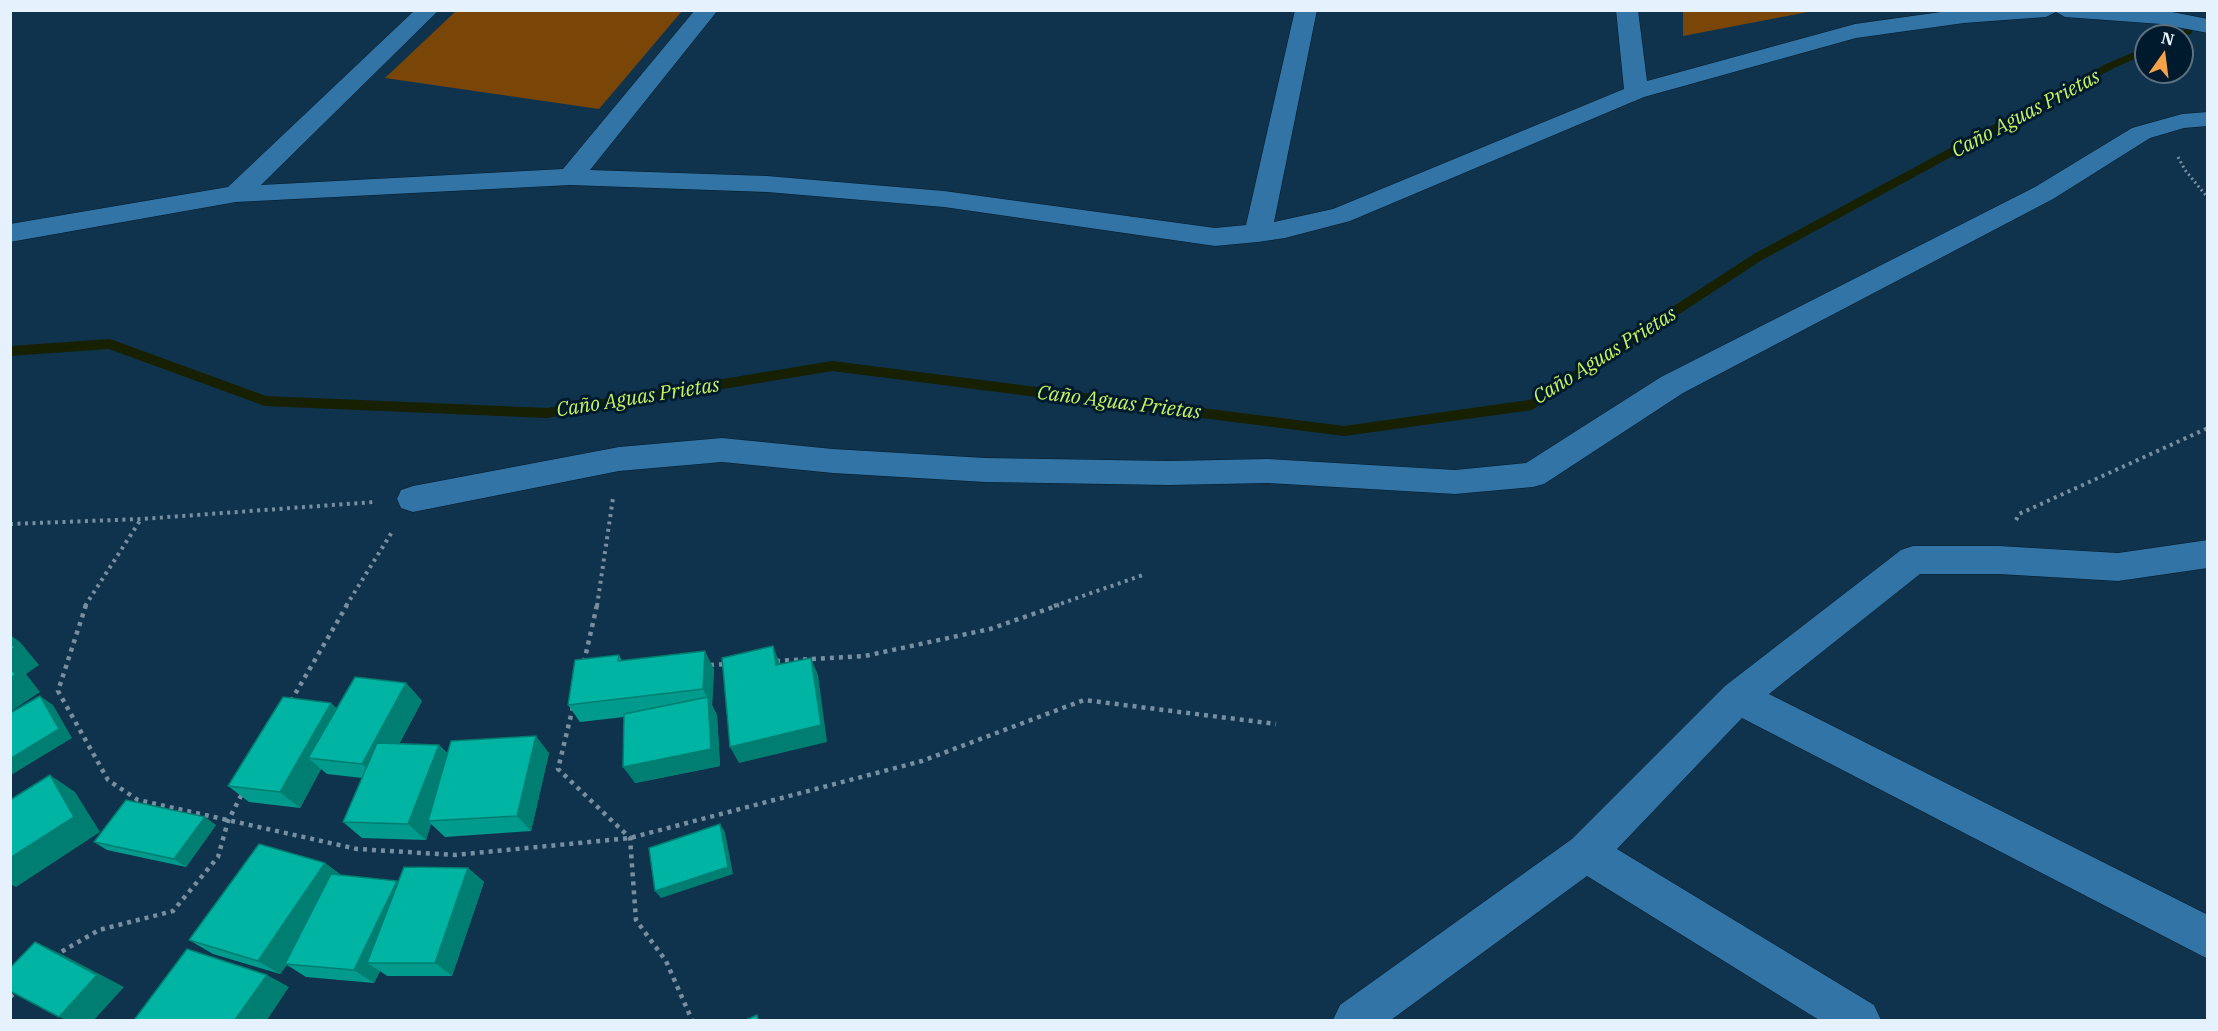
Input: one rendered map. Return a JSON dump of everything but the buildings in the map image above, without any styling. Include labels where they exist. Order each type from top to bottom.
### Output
[{"type":"street","points":[[236,194],[428,10]]},
{"type":"street","points":[[570,177],[707,10]]},
{"type":"street","points":[[1258,233],[1306,10]]},
{"type":"street","points":[[1627,10],[1636,92]]},
{"type":"street","points":[[10,233],[236,194],[570,177],[767,184],[944,199],[1215,237],[1258,233],[1285,229],[1341,215],[1636,92],[1855,31],[1964,16],[2046,10]]},
{"type":"street","points":[[2064,10],[2161,17],[2208,26]]},
{"type":"street","points":[[413,499],[618,459],[722,450],[833,461],[985,470],[1169,473],[1268,471],[1455,482],[1533,474],[1672,385],[2044,193],[2141,133],[2182,120],[2208,119]]},
{"type":"street","points":[[1355,1020],[1586,853],[1738,697],[1913,560],[1999,560],[2118,567],[2208,554]]},
{"type":"street","points":[[1738,697],[2208,938]]},
{"type":"street","points":[[1586,853],[1859,1020]]},
{"type":"path","points":[[2164,127],[2185,170],[2208,198]]},
{"type":"path","points":[[1999,560],[2019,513],[2208,428]]},
{"type":"path","points":[[582,671],[596,613],[618,459]]},
{"type":"path","points":[[10,524],[141,519],[413,499]]},
{"type":"path","points":[[286,711],[318,651],[413,499]]},
{"type":"path","points":[[141,519],[83,610],[58,691],[108,780],[138,800],[357,849],[455,855],[630,838],[922,762],[1084,700],[1276,724]]},
{"type":"path","points":[[764,662],[865,656],[990,629],[1143,574]]},
{"type":"path","points":[[708,665],[730,664]]},
{"type":"path","points":[[574,704],[558,769],[630,838],[636,920],[666,961],[692,1020]]},
{"type":"path","points":[[51,959],[59,952],[99,930],[173,911],[218,856],[228,821],[249,781]]},
{"type":"path","points":[[10,997],[27,982]]},
{"type":"shaded area","points":[[1683,10],[1813,11],[1683,36]]},
{"type":"shaded area","points":[[456,11],[682,11],[599,109],[385,78]]},
{"type":"waterway","name":"Caño Aguas Prietas","points":[[10,351],[110,344],[265,401],[547,413],[832,366],[1344,431],[1532,405],[1758,257],[2110,66],[2134,55]]}]
